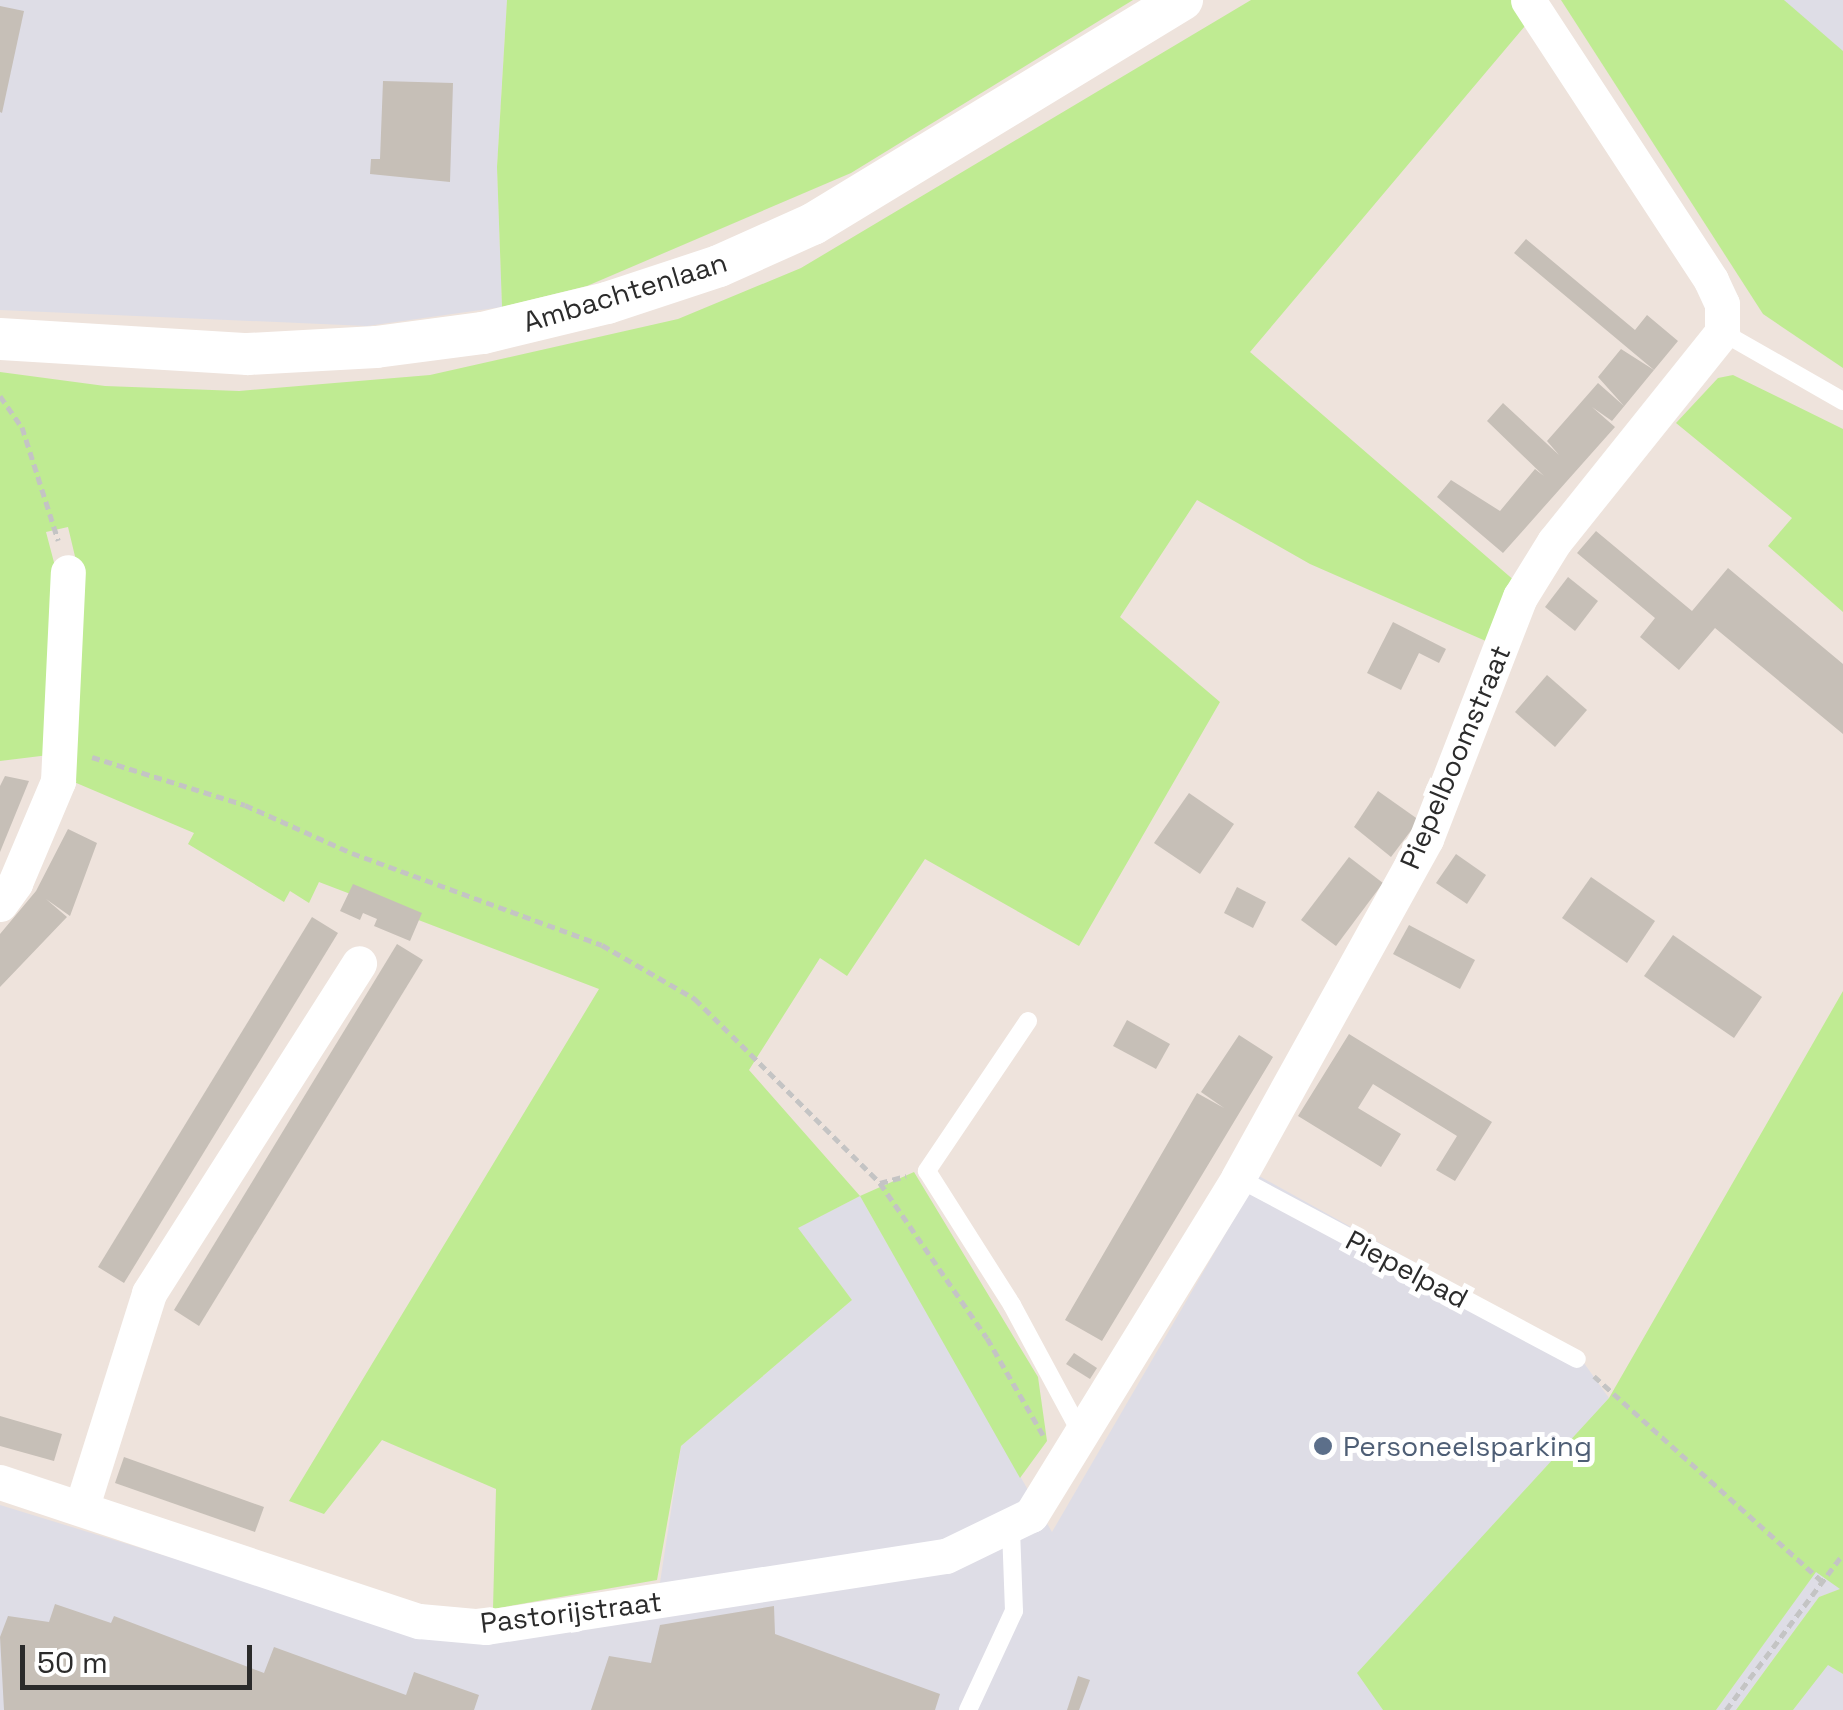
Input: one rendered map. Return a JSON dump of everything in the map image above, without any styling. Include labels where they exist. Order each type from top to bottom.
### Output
[{"type":"street","name":"Ambachtenlaan","points":[[0,340],[231,354],[376,347],[482,333],[606,302],[720,266],[813,224],[1182,0]]},
{"type":"street","points":[[1528,0],[1711,280],[1722,304],[1722,332]]},
{"type":"street","name":"Piepelboomstraat","points":[[1011,1530],[1031,1515],[1075,1451],[1238,1178],[1426,839],[1520,597],[1554,542],[1722,332]]},
{"type":"street","points":[[0,904],[38,831],[58,781],[68,572]]},
{"type":"street","points":[[82,1506],[149,1293],[359,963]]},
{"type":"street","name":"Pastorijstraat","points":[[0,1482],[82,1506],[419,1621],[486,1627],[946,1556],[1011,1530]]},
{"type":"lane","points":[[1722,332],[1843,401]]},
{"type":"lane","points":[[1028,1020],[927,1171],[1012,1305],[1075,1451]]},
{"type":"lane","name":"Piepelpad","points":[[1238,1178],[1576,1359]]},
{"type":"lane","points":[[968,1710],[1014,1611],[1011,1530]]},
{"type":"path","points":[[0,396],[22,427],[68,572]]},
{"type":"path","points":[[60,759],[93,757],[246,805],[352,853],[602,945],[695,999],[880,1183],[1075,1451]]},
{"type":"path","points":[[1576,1359],[1822,1581]]},
{"type":"path","points":[[1726,1710],[1843,1554]]},
{"type":"shaded area","points":[[0,0],[507,0],[497,167],[502,307],[367,326],[0,310]]},
{"type":"shaded area","points":[[1784,0],[1843,0],[1843,51],[1808,27]]},
{"type":"shaded area","points":[[1259,1176],[1576,1352],[1609,1398],[1358,1673],[1383,1710],[0,1710],[0,1505],[417,1633],[655,1615],[681,1446],[852,1300],[797,1228],[860,1196],[1052,1532]]},
{"type":"shaded area","points":[[1816,1571],[1841,1589],[1819,1597],[1736,1710],[1716,1710]]},
{"type":"shaded area","points":[[1828,1664],[1843,1674],[1843,1710],[1793,1710]]},
{"type":"green space","points":[[507,0],[1133,0],[851,173],[587,286],[502,307],[497,167]]},
{"type":"green space","points":[[1251,0],[1516,0],[1530,20],[1250,352],[1516,582],[1488,642],[1310,564],[1197,500],[1120,617],[1220,702],[1079,946],[925,859],[847,976],[820,958],[749,1070],[860,1196],[798,1228],[852,1300],[681,1446],[657,1580],[493,1609],[496,1489],[382,1440],[324,1514],[289,1501],[599,989],[319,882],[309,903],[290,891],[284,902],[188,844],[194,833],[74,782],[83,590],[68,527],[46,532],[56,570],[49,755],[0,761],[0,372],[105,386],[239,391],[430,375],[678,319],[801,268]]},
{"type":"green space","points":[[1561,0],[1784,0],[1843,51],[1843,368],[1763,314]]},
{"type":"green space","points":[[1733,375],[1843,429],[1843,612],[1768,546],[1792,518],[1676,423],[1718,378]]},
{"type":"green space","points":[[1843,991],[1843,1674],[1828,1665],[1793,1710],[1736,1710],[1819,1597],[1840,1589],[1816,1572],[1716,1710],[1383,1710],[1357,1673],[1609,1398]]},
{"type":"green space","points":[[914,1172],[1038,1377],[1047,1441],[1020,1478],[860,1196]]},
{"type":"building","points":[[0,6],[24,11],[2,113],[0,112]]},
{"type":"building","points":[[383,81],[453,83],[450,182],[370,174],[371,159],[380,159]]},
{"type":"building","points":[[1526,239],[1635,330],[1647,315],[1678,341],[1654,370],[1514,253]]},
{"type":"building","points":[[1621,349],[1654,370],[1612,421],[1592,407],[1615,427],[1503,553],[1437,497],[1451,480],[1500,511],[1535,469],[1544,476],[1487,421],[1503,403],[1559,455],[1547,441],[1598,383],[1624,406],[1598,377]]},
{"type":"building","points":[[1596,531],[1692,611],[1728,568],[1843,664],[1843,734],[1715,628],[1679,670],[1640,637],[1655,618],[1577,553]]},
{"type":"building","points":[[1568,577],[1598,601],[1575,631],[1545,607]]},
{"type":"building","points":[[1393,622],[1446,649],[1439,663],[1419,653],[1401,690],[1367,673]]},
{"type":"building","points":[[1547,675],[1587,710],[1555,747],[1515,712]]},
{"type":"building","points":[[5,776],[29,781],[0,852],[0,786]]},
{"type":"building","points":[[1378,791],[1419,820],[1391,857],[1354,827]]},
{"type":"building","points":[[1189,793],[1234,824],[1200,874],[1154,843]]},
{"type":"building","points":[[68,829],[97,843],[70,916],[46,899],[67,917],[0,987],[0,934],[36,891]]},
{"type":"building","points":[[1456,854],[1486,875],[1467,904],[1436,883]]},
{"type":"building","points":[[1349,857],[1383,883],[1336,946],[1301,920]]},
{"type":"building","points":[[1591,877],[1655,921],[1627,963],[1562,918]]},
{"type":"building","points":[[353,884],[422,913],[410,941],[374,926],[377,919],[363,913],[360,920],[340,911]]},
{"type":"building","points":[[1237,887],[1266,902],[1253,928],[1224,913]]},
{"type":"building","points":[[312,917],[338,933],[124,1283],[98,1267]]},
{"type":"building","points":[[1409,925],[1475,960],[1460,989],[1393,954]]},
{"type":"building","points":[[1673,935],[1762,997],[1734,1038],[1644,976]]},
{"type":"building","points":[[397,944],[423,960],[199,1326],[174,1310]]},
{"type":"building","points":[[1127,1020],[1170,1044],[1156,1069],[1113,1046]]},
{"type":"building","points":[[1349,1034],[1492,1122],[1455,1181],[1436,1170],[1457,1136],[1373,1084],[1358,1108],[1401,1134],[1381,1167],[1298,1116]]},
{"type":"building","points":[[1239,1035],[1273,1057],[1102,1341],[1065,1320],[1197,1093],[1224,1108],[1201,1092]]},
{"type":"building","points":[[1074,1353],[1097,1368],[1090,1379],[1066,1364]]},
{"type":"building","points":[[0,1416],[62,1434],[54,1461],[0,1446]]},
{"type":"building","points":[[124,1457],[264,1507],[255,1532],[115,1483]]},
{"type":"building","points":[[55,1604],[111,1623],[114,1616],[264,1673],[274,1647],[406,1695],[414,1672],[479,1695],[474,1710],[4,1710],[0,1637],[8,1616],[49,1622]]},
{"type":"building","points":[[774,1606],[775,1634],[940,1694],[935,1710],[591,1710],[609,1656],[651,1663],[660,1625]]},
{"type":"building","points":[[1078,1676],[1090,1680],[1079,1710],[1067,1710]]},
{"type":"place","name":"Personeelsparking","points":[[1323,1446]]}]
